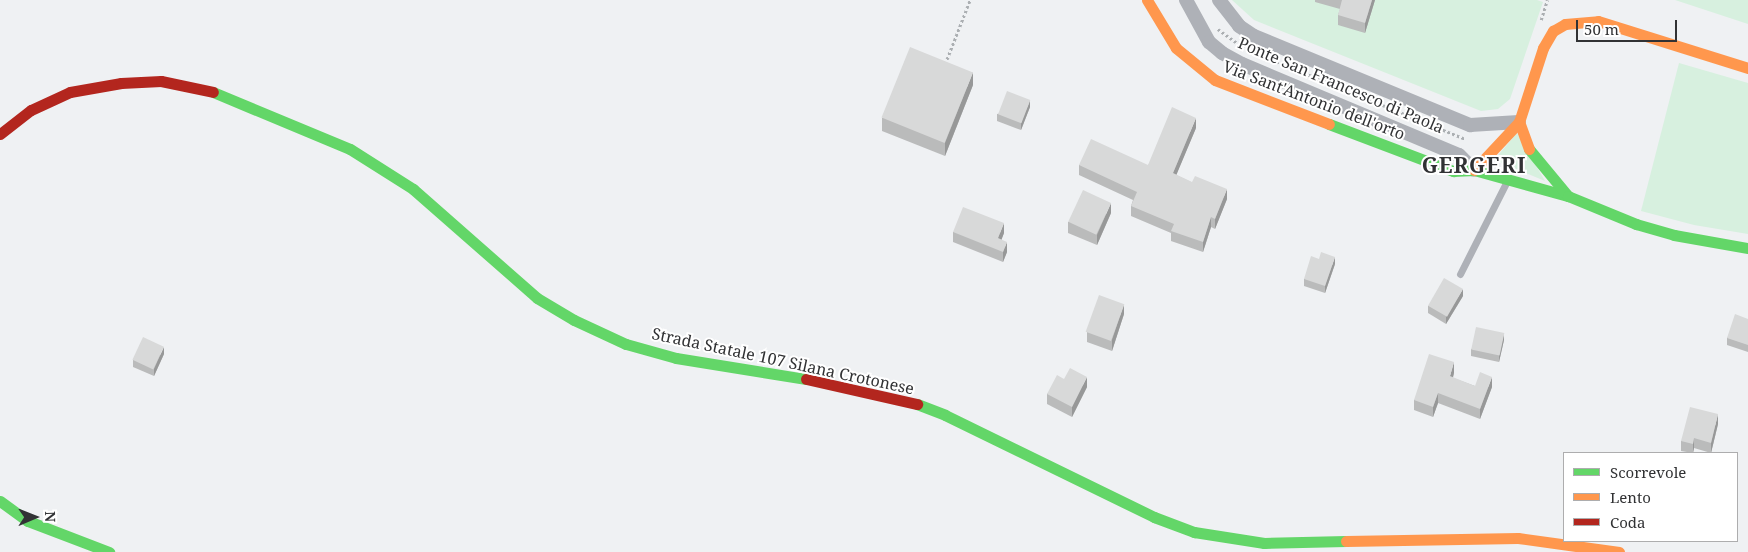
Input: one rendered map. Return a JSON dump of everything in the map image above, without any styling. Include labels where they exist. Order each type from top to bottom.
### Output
[{"type":"main road","name":"Via Sant'Antonio dell'orto","points":[[1147,0],[1176,48],[1215,80],[1453,171],[1474,170],[1568,196],[1636,224],[1674,235],[1748,248]]},
{"type":"main road","points":[[1474,170],[1519,122],[1543,48],[1553,31],[1565,24],[1598,21],[1748,68]]},
{"type":"main road","name":"Strada Statale 107 Silana Crotonese","points":[[0,134],[31,110],[70,92],[121,83],[161,81],[195,86],[246,104],[350,149],[413,188],[537,298],[574,320],[626,344],[676,358],[812,380],[902,399],[945,415],[1154,518],[1194,532],[1264,543],[1339,544],[1518,538],[1619,552]]},
{"type":"main road","points":[[1519,122],[1524,141],[1534,157],[1568,196]]},
{"type":"main road","points":[[0,501],[28,521],[109,552]]},
{"type":"street","name":"Ponte San Francesco di Paola","points":[[1186,0],[1205,36],[1222,53],[1459,155],[1474,170]]},
{"type":"street","name":"Ponte San Francesco di Paola","points":[[1219,0],[1239,26],[1254,36],[1470,125],[1519,122]]},
{"type":"lane","points":[[1460,274],[1508,179]]},
{"type":"path","points":[[942,73],[970,0]]},
{"type":"green space","points":[[1232,0],[1537,0],[1543,2],[1510,99],[1498,109],[1481,111],[1254,20]]},
{"type":"green space","points":[[1675,0],[1748,0],[1748,24]]},
{"type":"green space","points":[[1679,63],[1748,83],[1748,234],[1694,225],[1641,211]]},
{"type":"green space","points":[[1517,133],[1545,181],[1494,160]]},
{"type":"building","points":[[1342,0],[1372,0],[1365,23],[1338,15]]},
{"type":"building","points":[[910,47],[973,72],[945,143],[882,117]]},
{"type":"building","points":[[1007,91],[1030,100],[1021,123],[998,114]]},
{"type":"building","points":[[1172,107],[1196,118],[1173,173],[1192,182],[1195,176],[1227,189],[1215,219],[1211,217],[1203,242],[1171,231],[1174,224],[1131,206],[1137,192],[1079,165],[1091,139],[1148,165]]},
{"type":"building","points":[[1083,190],[1111,203],[1096,235],[1068,222]]},
{"type":"building","points":[[963,207],[1004,223],[998,238],[1007,242],[1003,252],[953,232]]},
{"type":"building","points":[[1321,252],[1335,257],[1325,286],[1304,279],[1311,256],[1319,259]]},
{"type":"building","points":[[1444,278],[1463,289],[1447,317],[1428,306]]},
{"type":"building","points":[[1099,295],[1124,304],[1111,341],[1086,332]]},
{"type":"building","points":[[1735,314],[1748,319],[1748,345],[1727,338]]},
{"type":"building","points":[[1476,327],[1504,333],[1500,356],[1471,349]]},
{"type":"building","points":[[143,337],[164,347],[153,369],[132,360]]},
{"type":"building","points":[[1429,354],[1454,362],[1450,376],[1475,386],[1480,372],[1492,377],[1480,409],[1438,393],[1433,407],[1414,400]]},
{"type":"building","points":[[1070,368],[1087,377],[1072,407],[1047,394],[1057,375],[1064,379]]},
{"type":"building","points":[[1690,407],[1718,414],[1711,443],[1694,438],[1693,444],[1681,441]]},
{"type":"traffic: fast","points":[[213,92],[350,149],[413,189],[537,298],[574,320],[626,344],[676,358],[806,379]]},
{"type":"traffic: fast","points":[[1329,124],[1453,171],[1474,170],[1568,196]]},
{"type":"traffic: fast","points":[[1529,149],[1568,196],[1636,224],[1674,235],[1748,248]]},
{"type":"traffic: fast","points":[[917,404],[945,415],[1154,517],[1194,532],[1264,543],[1346,541]]},
{"type":"traffic: fast","points":[[0,501],[28,521],[109,552]]},
{"type":"traffic: slow","points":[[1147,0],[1176,48],[1215,80],[1329,124]]},
{"type":"traffic: slow","points":[[1529,149],[1519,122],[1543,48],[1553,31],[1565,24],[1598,21],[1748,68]]},
{"type":"traffic: slow","points":[[1474,170],[1519,122]]},
{"type":"traffic: slow","points":[[1346,541],[1518,538],[1619,552]]},
{"type":"traffic: jam","points":[[0,134],[31,110],[70,92],[121,83],[161,81],[213,92]]},
{"type":"traffic: jam","points":[[806,379],[917,404]]},
{"type":"district","name":"GERGERI","points":[[1474,165]]}]
